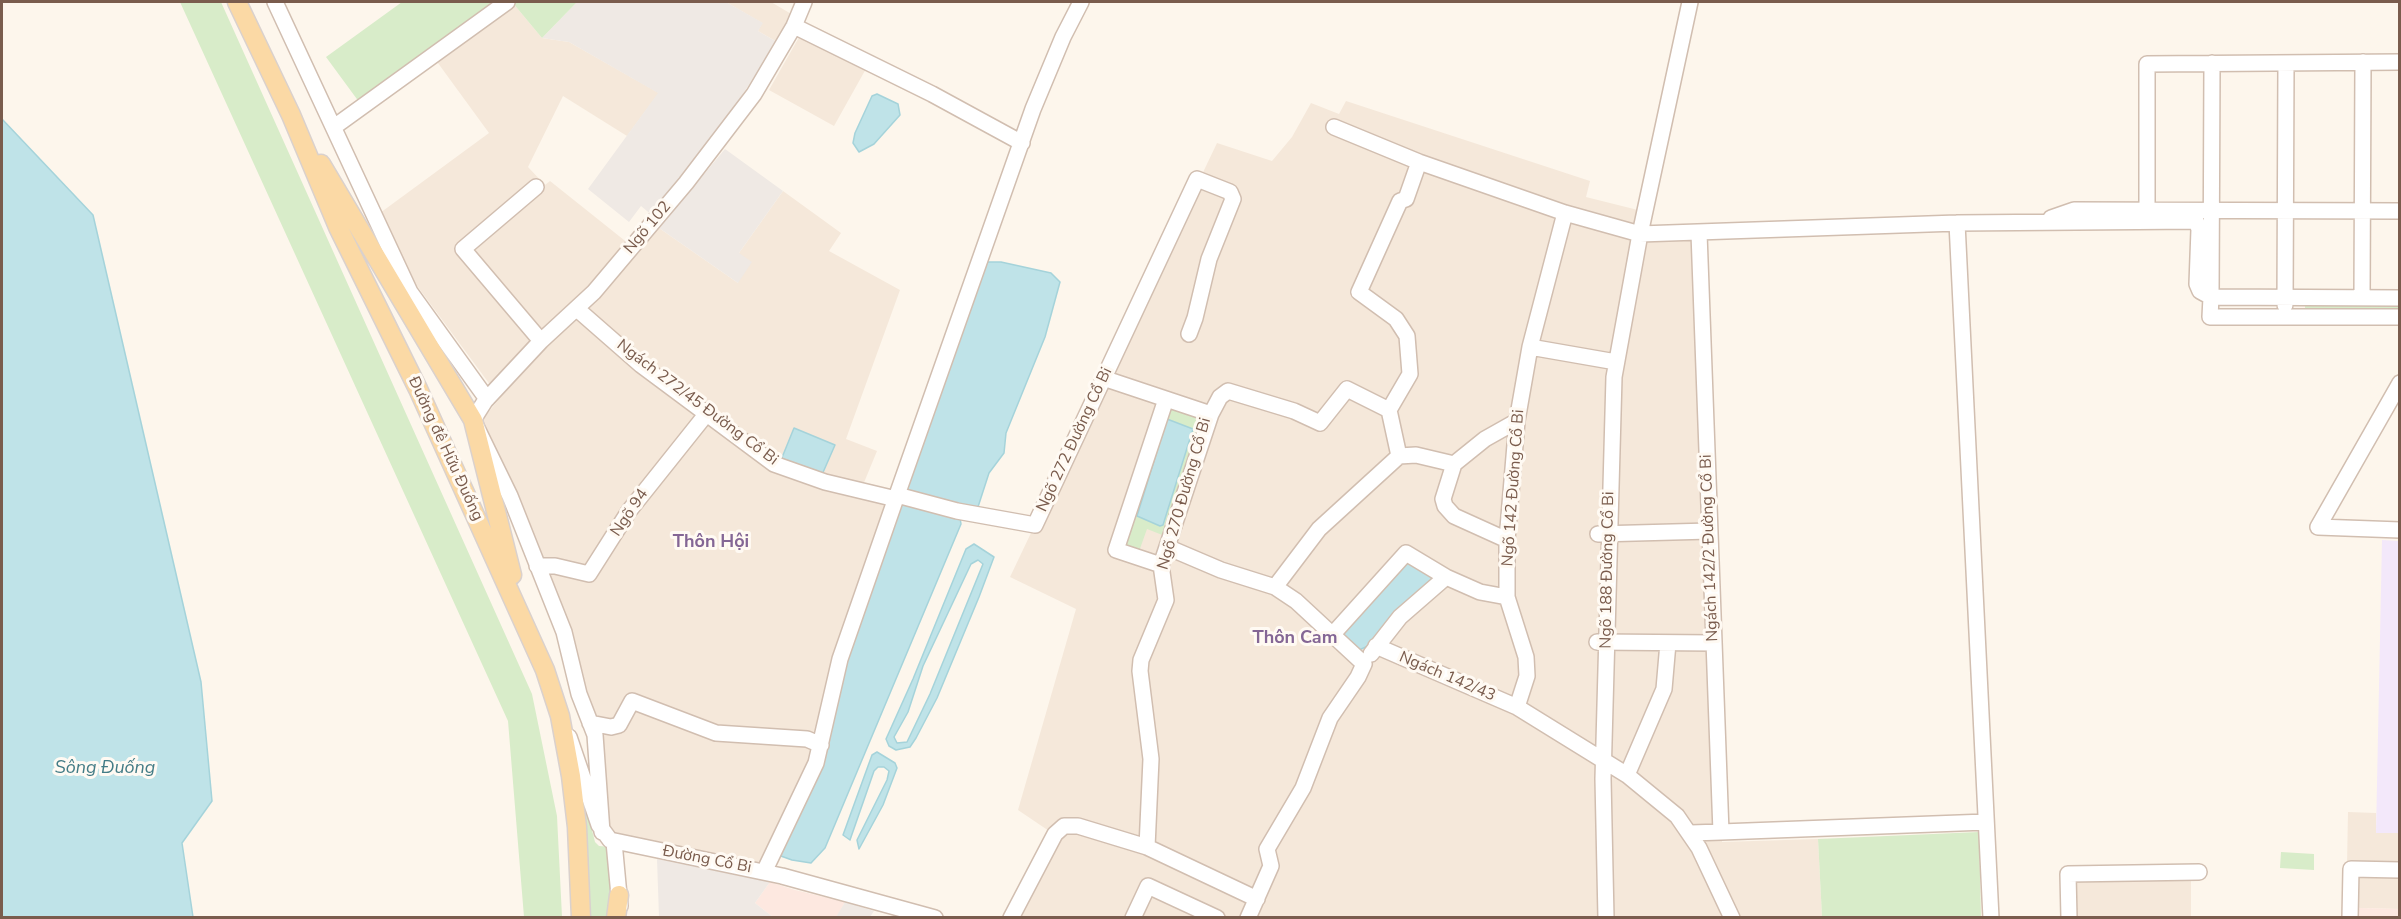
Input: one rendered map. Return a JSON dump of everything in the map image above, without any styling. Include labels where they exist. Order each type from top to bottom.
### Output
[{"type":"main road","name":"Đường đê Hữu Đuống","points":[[237,2],[291,115],[338,227],[418,389],[545,670],[560,716],[574,802],[581,918]]},
{"type":"main road","points":[[291,115],[451,379],[473,420],[524,621]]},
{"type":"main road","points":[[616,918],[619,895]]},
{"type":"street","points":[[275,2],[410,292],[487,399]]},
{"type":"street","points":[[334,127],[507,2]]},
{"type":"street","name":"Ngõ 102","points":[[473,420],[487,399],[541,341],[577,309],[686,183],[754,94],[796,22],[804,2]]},
{"type":"street","points":[[764,872],[804,792],[822,745],[838,666],[897,497],[1022,143],[1063,37],[1082,2]]},
{"type":"street","name":"Ngõ 188 Đường Cổ Bi","points":[[1596,918],[1603,534],[1611,362],[1635,233],[1690,2]]},
{"type":"street","points":[[796,22],[1022,143]]},
{"type":"street","points":[[2362,62],[2362,297]]},
{"type":"street","points":[[2147,210],[2147,64],[2400,62]]},
{"type":"street","points":[[2212,63],[2210,317],[2400,317]]},
{"type":"street","points":[[2285,317],[2286,63]]},
{"type":"street","points":[[1334,127],[1419,162],[1565,213],[1635,233],[1699,233],[1957,223],[2196,222],[2199,229],[2197,284],[2200,291],[2211,297],[2400,298]]},
{"type":"street","points":[[1399,456],[1389,410],[1410,374],[1407,336],[1396,319],[1359,292],[1400,201],[1406,199],[1419,162]]},
{"type":"street","name":"Ngõ 272 Đường Cổ Bi","points":[[897,497],[957,512],[1035,525],[1197,179],[1232,193],[1233,199],[1209,259],[1196,318],[1189,334]]},
{"type":"street","points":[[536,187],[463,249],[541,341]]},
{"type":"street","points":[[2037,222],[2074,210],[2400,211]]},
{"type":"street","name":"Ngõ 142 Đường Cổ Bi","points":[[1517,707],[1527,676],[1526,657],[1507,597],[1507,540],[1517,421],[1530,347],[1565,213]]},
{"type":"street","points":[[1957,223],[1991,918]]},
{"type":"street","name":"Ngách 142/2 Đường Cổ Bi","points":[[1699,233],[1721,832]]},
{"type":"street","name":"Ngách 272/45 Đường Cổ Bi","points":[[577,309],[641,365],[708,412],[774,464],[825,483],[897,497]]},
{"type":"street","points":[[1530,347],[1611,362]]},
{"type":"street","name":"Ngõ 270 Đường Cổ Bi","points":[[1103,378],[1211,414],[1161,565],[1166,600],[1141,660],[1140,671],[1151,759],[1147,847]]},
{"type":"street","points":[[2400,383],[2318,527],[2400,530]]},
{"type":"street","points":[[1211,414],[1220,397],[1228,391],[1294,411],[1320,423],[1347,389],[1389,410]]},
{"type":"street","points":[[1161,565],[1116,550],[1166,399]]},
{"type":"street","name":"Ngõ 94","points":[[537,566],[555,566],[589,574],[636,502],[708,412]]},
{"type":"street","points":[[473,420],[500,473],[564,632],[579,694],[595,735],[608,837]]},
{"type":"street","points":[[1507,540],[1454,516],[1445,506],[1443,499],[1454,464],[1485,439],[1517,421]]},
{"type":"street","points":[[1275,587],[1319,529],[1399,456],[1416,455],[1454,464]]},
{"type":"street","points":[[1603,534],[1710,531]]},
{"type":"street","points":[[1167,547],[1221,570],[1275,587],[1296,601],[1364,664]]},
{"type":"street","points":[[1333,634],[1406,553],[1446,577],[1480,592],[1507,597]]},
{"type":"street","points":[[1248,918],[1272,866],[1267,849],[1303,788],[1330,718],[1376,646],[1400,617],[1446,577]]},
{"type":"street","points":[[1601,642],[1714,643]]},
{"type":"street","points":[[1627,775],[1664,689],[1668,642]]},
{"type":"street","name":"Ngách 142/43","points":[[1376,646],[1517,707]]},
{"type":"street","points":[[590,723],[611,727],[619,725],[632,701],[716,733],[807,739],[822,745]]},
{"type":"street","points":[[1517,707],[1627,775],[1668,807],[1691,833],[1732,918]]},
{"type":"street","points":[[560,716],[608,837],[616,865],[621,918]]},
{"type":"street","name":"Ngõ 188 Đường Cổ Bi","points":[[1599,757],[1606,918]]},
{"type":"street","points":[[1691,833],[1986,822]]},
{"type":"street","points":[[1011,918],[1055,834],[1064,826],[1078,826],[1147,847],[1257,900]]},
{"type":"street","name":"Đường Cổ Bi","points":[[608,837],[840,890],[935,918]]},
{"type":"street","points":[[2350,918],[2351,869],[2400,870]]},
{"type":"street","points":[[2069,918],[2068,874],[2199,872]]},
{"type":"street","points":[[1139,916],[1148,886],[1217,918]]},
{"type":"shaded area","points":[[512,2],[542,38],[569,42],[659,93],[627,136],[563,96],[528,167],[545,185],[550,181],[629,244],[594,286],[491,386],[412,279],[380,213],[489,133],[435,59]]},
{"type":"shaded area","points":[[577,2],[726,2],[763,23],[758,31],[777,42],[725,121],[653,216],[641,206],[629,222],[588,189],[658,93],[569,42],[542,38]]},
{"type":"shaded area","points":[[726,2],[771,2],[793,15],[777,42],[758,31],[762,23]]},
{"type":"shaded area","points":[[802,32],[867,67],[834,126],[769,90]]},
{"type":"shaded area","points":[[1346,101],[1590,181],[1586,197],[1646,212],[1642,232],[1698,235],[1722,842],[1818,839],[1822,917],[1008,918],[1052,833],[1018,810],[1076,609],[1010,577],[1217,143],[1272,161],[1292,137],[1311,103],[1339,114]]},
{"type":"shaded area","points":[[725,149],[783,191],[739,253],[752,262],[738,283],[659,228]]},
{"type":"shaded area","points":[[783,191],[841,233],[829,251],[900,290],[846,439],[877,451],[863,485],[895,494],[821,755],[767,865],[609,831],[596,736],[564,632],[478,425],[544,344],[571,320],[659,228],[738,283],[739,253]]},
{"type":"shaded area","points":[[2382,540],[2399,541],[2399,833],[2376,833]]},
{"type":"shaded area","points":[[2348,812],[2376,813],[2376,833],[2399,833],[2399,909],[2358,908],[2358,917],[2346,918]]},
{"type":"shaded area","points":[[657,859],[770,882],[755,903],[773,917],[659,917]]},
{"type":"shaded area","points":[[2069,874],[2191,874],[2191,917],[2070,917]]},
{"type":"shaded area","points":[[770,882],[845,902],[836,918],[773,917],[755,903]]},
{"type":"shaded area","points":[[845,902],[874,911],[870,917],[836,917]]},
{"type":"shaded area","points":[[2358,908],[2399,909],[2399,917],[2358,917]]},
{"type":"green space","points":[[180,2],[221,2],[532,694],[557,816],[562,917],[524,917],[508,721]]},
{"type":"green space","points":[[402,2],[502,2],[362,106],[326,57]]},
{"type":"green space","points":[[512,2],[577,2],[542,38]]},
{"type":"green space","points":[[2305,302],[2399,302],[2399,312],[2305,311]]},
{"type":"green space","points":[[1166,399],[1211,414],[1170,538],[1147,529],[1137,557],[1116,550]]},
{"type":"green space","points":[[583,794],[595,842],[599,846],[612,847],[614,885],[611,917],[585,917],[578,807]]},
{"type":"green space","points":[[1979,832],[1981,917],[1822,917],[1818,839]]},
{"type":"green space","points":[[2281,852],[2314,854],[2314,870],[2280,868]]},
{"type":"water","points":[[877,94],[898,104],[900,115],[874,144],[859,152],[853,143],[855,133],[872,96]]},
{"type":"water","name":"Sông Đuống","points":[[2,119],[93,215],[201,682],[212,801],[182,843],[193,917],[2,917]]},
{"type":"water","points":[[985,262],[1001,262],[1051,273],[1060,282],[1045,337],[1006,433],[1004,453],[989,473],[977,510],[910,493],[907,487]]},
{"type":"water","points":[[1167,419],[1193,429],[1163,525],[1160,526],[1137,516]]},
{"type":"water","points":[[794,428],[835,445],[821,477],[781,460]]},
{"type":"water","points":[[903,503],[960,518],[961,524],[825,848],[811,863],[792,860],[778,855],[824,760],[839,687],[854,636],[889,527]]},
{"type":"water","points":[[974,544],[994,557],[937,698],[910,747],[896,750],[889,746],[886,739],[966,549]],"holes":[[[978,560],[983,564],[930,694],[907,742],[897,743],[894,737],[908,712],[923,666],[971,564]]]},
{"type":"water","points":[[1405,561],[1427,570],[1434,579],[1368,646],[1359,650],[1342,636],[1345,628]]},
{"type":"water","points":[[877,752],[895,763],[897,768],[883,805],[859,849],[857,840],[887,780],[889,771],[884,767],[878,767],[874,771],[850,840],[843,835],[872,755]]},
{"type":"district","name":"Thôn Hội","points":[[711,543]]},
{"type":"district","name":"Thôn Cam","points":[[1295,639]]}]
